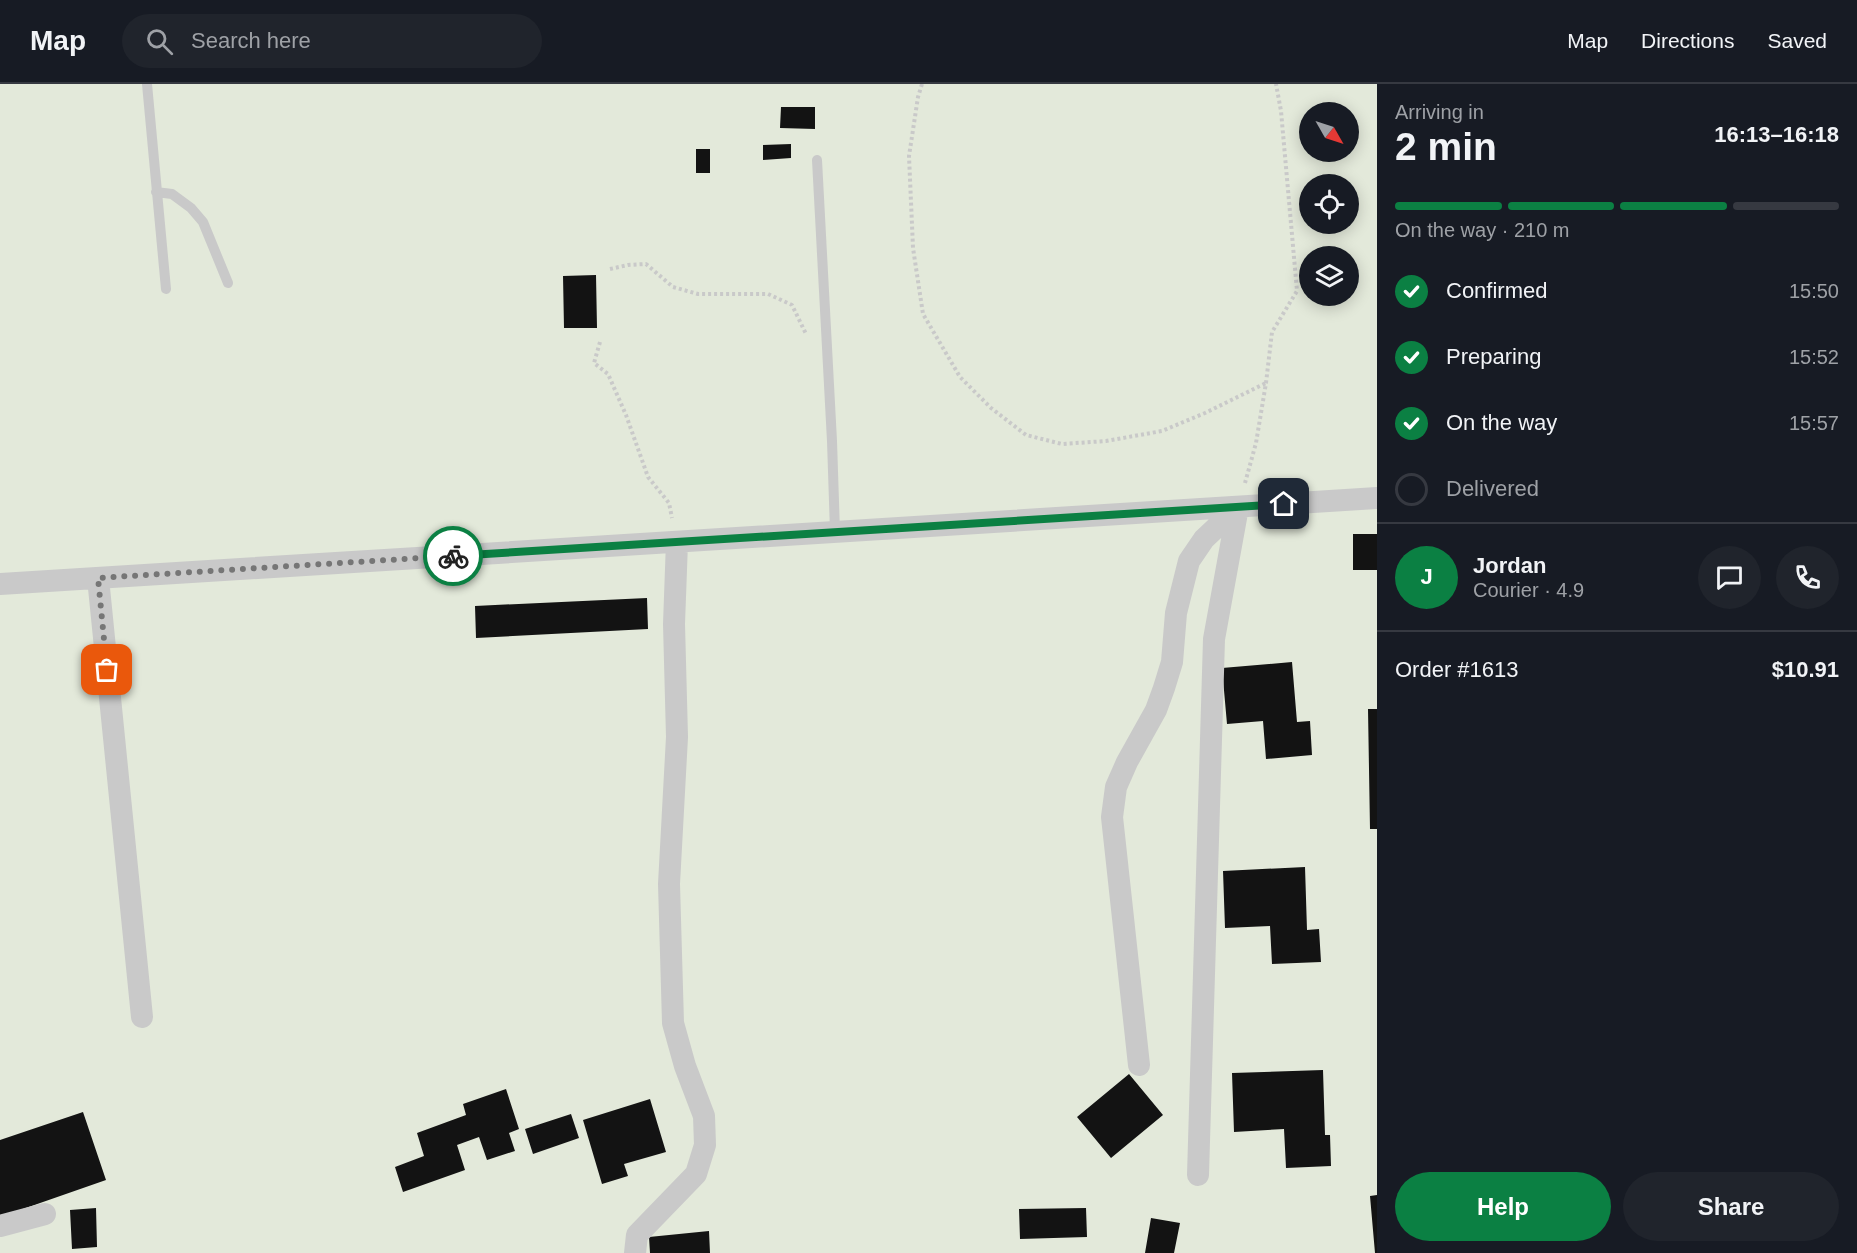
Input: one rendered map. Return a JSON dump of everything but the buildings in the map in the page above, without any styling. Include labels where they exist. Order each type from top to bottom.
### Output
[{"type":"street","points":[[0,584],[1377,498]]},
{"type":"street","points":[[1139,1065],[1112,817],[1116,787],[1156,710],[1164,688],[1172,662],[1176,613],[1189,561],[1204,539],[1238,507]]},
{"type":"street","points":[[1198,1175],[1214,639],[1238,507]]},
{"type":"street","points":[[635,1253],[637,1235],[696,1174],[705,1145],[704,1116],[685,1065],[674,1023],[669,884],[677,736],[674,624],[676,542]]},
{"type":"street","points":[[98,578],[141,1017]]},
{"type":"street","points":[[0,1226],[45,1214]]},
{"type":"lane","points":[[147,84],[166,288]]},
{"type":"lane","points":[[817,160],[835,532]]},
{"type":"lane","points":[[156,192],[172,194],[191,208],[203,222],[228,283]]},
{"type":"path","points":[[922,84],[909,156],[913,248],[923,314],[960,377],[991,408],[1026,435],[1062,444],[1106,441],[1162,431],[1266,383]]},
{"type":"path","points":[[1238,507],[1256,443],[1272,332],[1297,291],[1281,111],[1276,84]]},
{"type":"path","points":[[610,269],[646,264],[673,287],[698,294],[768,294],[792,305],[806,334]]},
{"type":"path","points":[[600,342],[594,363],[608,374],[626,415],[648,477],[669,503],[676,542]]},
{"type":"green space","points":[[0,84],[1377,84],[1377,1253],[0,1253]]},
{"type":"way so far","points":[[107,670],[98,578],[453,556]]},
{"type":"route","points":[[453,556],[1284,504]]}]
